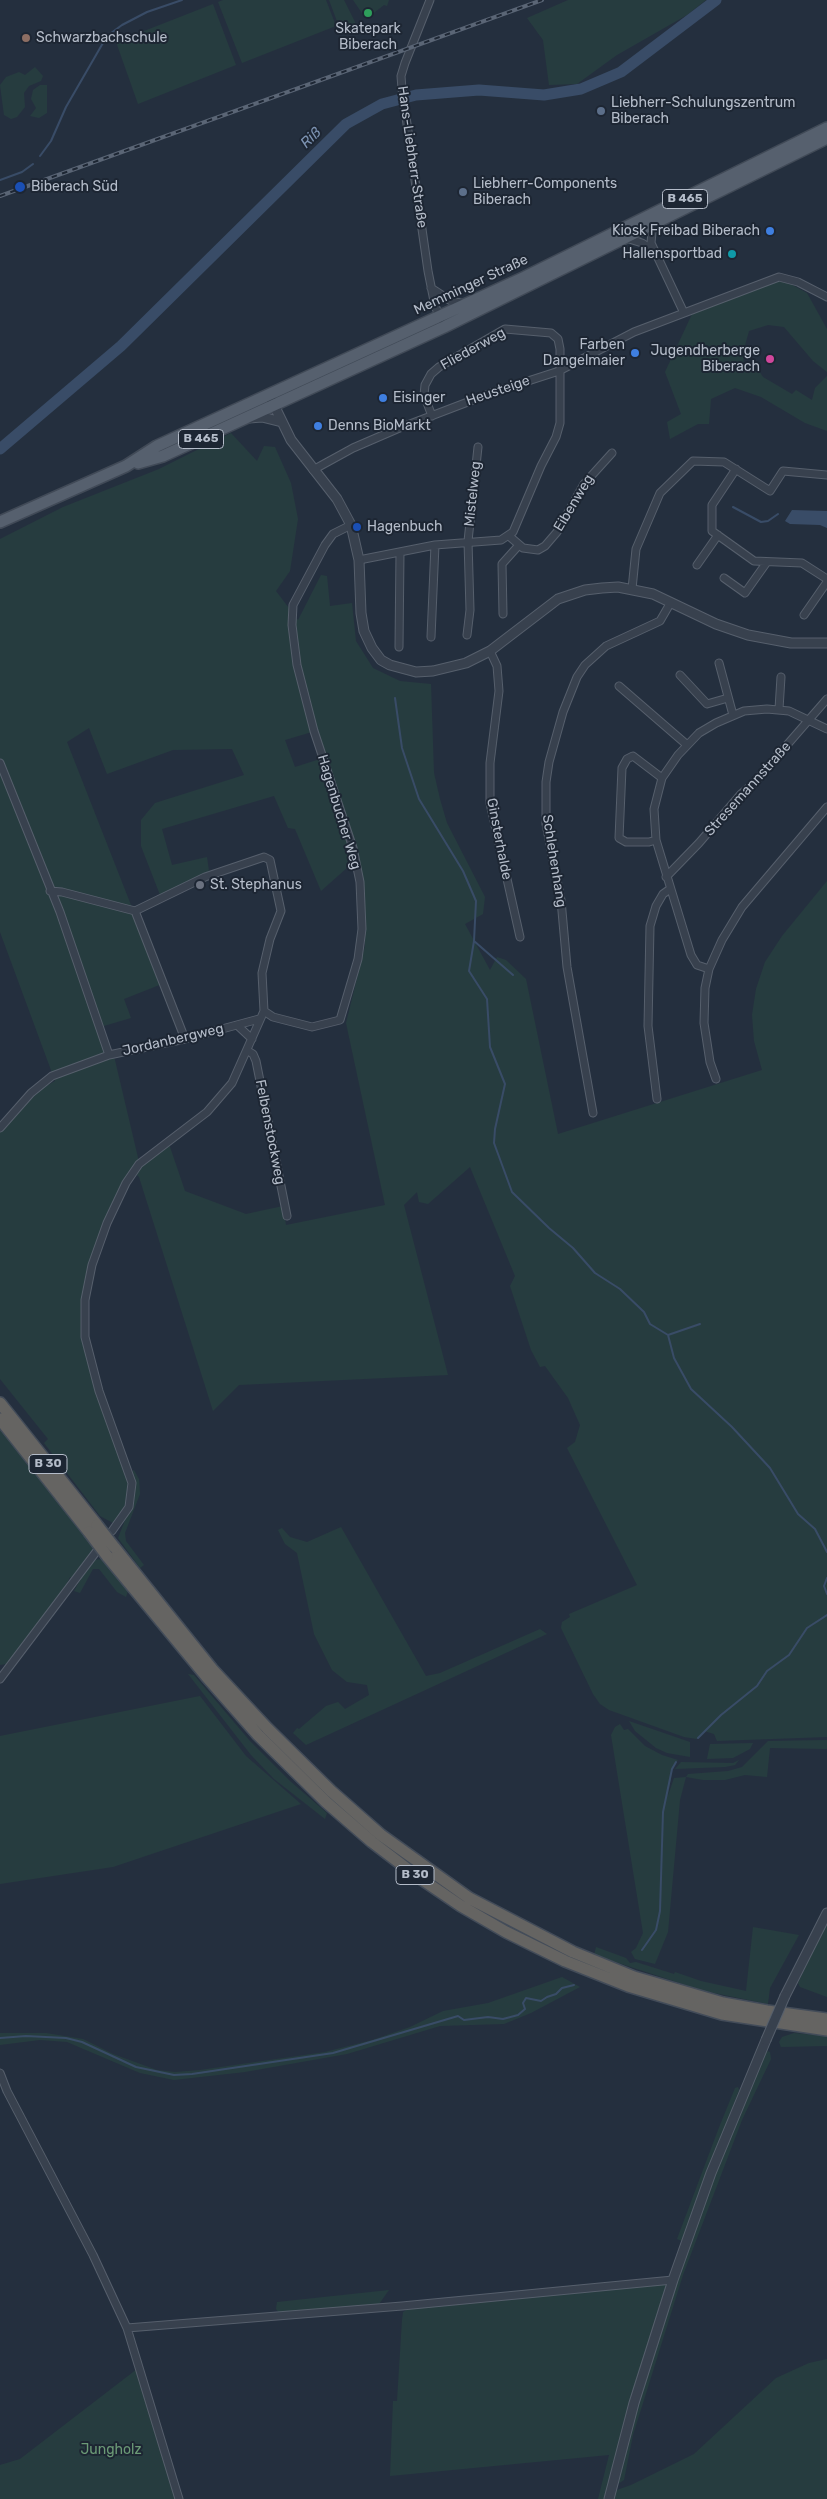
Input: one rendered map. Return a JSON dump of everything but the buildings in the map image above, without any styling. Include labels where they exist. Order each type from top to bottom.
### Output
[{"type":"highway","name":"B 30","points":[[0,1403],[93,1529],[106,1552],[206,1676],[258,1735],[326,1802],[372,1842],[453,1900],[506,1932],[556,1957],[628,1986],[722,2014],[827,2030]]},
{"type":"highway","name":"B 30","points":[[0,1419],[93,1529]]},
{"type":"highway","name":"B 30","points":[[106,1552],[267,1728],[331,1791],[381,1835],[447,1883],[515,1924],[573,1952],[634,1978],[723,2003],[827,2019]]},
{"type":"main road","name":"Memminger Straße","points":[[0,522],[126,466],[163,456],[274,406],[442,321],[468,304],[827,128]]},
{"type":"main road","name":"Memminger Straße","points":[[126,466],[157,446],[269,394],[442,321],[626,238],[827,138]]},
{"type":"street","name":"Hans-Liebherr-Straße","points":[[430,0],[401,76],[431,288],[442,321]]},
{"type":"street","points":[[655,224],[651,239],[655,252],[684,313]]},
{"type":"street","points":[[626,238],[642,243],[655,252]]},
{"type":"street","name":"Heusteige","points":[[313,470],[353,448],[432,416],[494,392],[559,371],[634,332],[779,278],[798,282],[827,297]]},
{"type":"street","points":[[431,288],[451,301],[468,304]]},
{"type":"street","name":"Fliederweg","points":[[432,416],[424,395],[425,385],[431,374],[505,329],[555,334],[560,343],[559,371]]},
{"type":"street","points":[[359,560],[436,545],[468,541],[494,541],[509,536],[517,524],[540,466],[556,437],[560,423],[559,371]]},
{"type":"street","points":[[269,394],[299,452],[337,499],[351,525],[359,560],[361,613],[364,630],[372,648],[381,660],[401,669],[416,672],[432,671],[466,663],[490,651],[558,600],[579,592],[602,588],[632,589],[671,602],[716,624],[748,635],[791,643],[827,644]]},
{"type":"street","points":[[248,418],[262,417],[282,422]]},
{"type":"street","name":"Mistelweg","points":[[467,635],[470,610],[468,541],[478,447]]},
{"type":"street","name":"Eibenweg","points":[[519,546],[538,550],[551,542],[584,484],[612,453]]},
{"type":"street","points":[[632,589],[636,549],[660,493],[693,461],[724,462],[770,490],[783,471],[827,475]]},
{"type":"street","points":[[736,469],[712,505],[712,531],[754,561],[802,563],[827,581],[804,614]]},
{"type":"street","name":"Hagenbucher Weg","points":[[264,1011],[273,1016],[312,1027],[340,1020],[358,960],[362,929],[360,882],[353,848],[314,731],[297,666],[292,625],[293,605],[325,546],[333,534],[351,525]]},
{"type":"street","points":[[697,565],[718,535]]},
{"type":"street","points":[[503,614],[502,564],[519,546],[509,536]]},
{"type":"street","points":[[431,637],[436,545]]},
{"type":"street","points":[[398,647],[400,552]]},
{"type":"street","points":[[724,578],[744,593],[766,562]]},
{"type":"street","name":"Schlehenhang","points":[[593,1113],[567,967],[561,900],[546,824],[548,762],[563,712],[577,677],[585,665],[600,650],[660,621],[671,602]]},
{"type":"street","name":"Ginsterhalde","points":[[490,651],[497,666],[499,686],[490,763],[490,803],[520,937]]},
{"type":"street","points":[[719,663],[733,716]]},
{"type":"street","points":[[680,675],[708,704],[728,698]]},
{"type":"street","points":[[779,709],[781,677]]},
{"type":"street","points":[[619,686],[686,744]]},
{"type":"street","name":"Stresemannstraße","points":[[666,877],[827,699]]},
{"type":"street","points":[[709,969],[697,964],[691,956],[656,840],[654,809],[662,778],[686,744],[708,727],[755,709],[779,709],[827,728]]},
{"type":"street","points":[[656,840],[649,842],[626,842],[619,838],[622,768],[627,759],[633,756],[662,778]]},
{"type":"street","points":[[0,763],[60,912],[109,1055]]},
{"type":"street","points":[[716,1078],[710,1062],[704,1023],[705,988],[709,969],[722,940],[742,907],[827,807]]},
{"type":"street","points":[[50,891],[62,892],[136,911],[205,877],[264,857],[269,858],[275,877],[281,910],[270,939],[262,973],[264,1011],[259,1018],[248,1051],[232,1083],[207,1112],[139,1164],[126,1183],[92,1265],[85,1300],[85,1337],[88,1353],[132,1483],[128,1507],[112,1531]]},
{"type":"street","points":[[657,1099],[648,1026],[650,926],[651,916],[656,906],[663,894],[670,889]]},
{"type":"street","points":[[136,911],[184,1039]]},
{"type":"street","name":"Jordanbergweg","points":[[0,1128],[32,1093],[52,1076],[109,1055],[184,1039],[259,1018]]},
{"type":"street","name":"Jordanbergweg","points":[[237,1025],[252,1039]]},
{"type":"street","name":"Felbenstockweg","points":[[248,1051],[253,1054],[256,1061],[287,1216]]},
{"type":"street","points":[[1,1673],[62,1599],[106,1552]]},
{"type":"street","points":[[608,2499],[634,2403],[673,2280],[711,2174],[785,1996],[827,1913]]},
{"type":"street","points":[[0,2073],[7,2090],[93,2255],[127,2328],[179,2499]]},
{"type":"street","points":[[127,2328],[402,2306],[673,2280]]},
{"type":"green space","points":[[223,0],[326,0],[336,26],[242,63],[218,2]]},
{"type":"green space","points":[[329,0],[344,0],[357,26],[341,32]]},
{"type":"green space","name":"Skatepark Biberach","points":[[353,0],[389,0],[387,6],[384,5],[366,19]]},
{"type":"green space","points":[[568,0],[706,0],[687,15],[617,55],[577,84],[549,85],[543,40],[527,18]]},
{"type":"green space","points":[[213,4],[236,65],[138,104],[116,42]]},
{"type":"green space","points":[[35,67],[43,76],[41,81],[29,86],[24,93],[25,107],[17,117],[11,119],[4,115],[0,85],[6,77],[19,72],[25,75]]},
{"type":"green space","points":[[40,85],[47,85],[47,113],[39,118],[30,116],[36,108],[31,99],[33,90]]},
{"type":"green space","points":[[773,281],[787,282],[807,293],[827,329],[827,372],[813,361],[784,327],[768,325],[749,331],[744,349],[743,371],[759,371],[763,377],[792,394],[796,390],[812,400],[815,388],[827,376],[827,431],[805,423],[761,397],[735,388],[711,399],[709,424],[698,424],[670,439],[667,422],[681,414],[665,372],[693,312]]},
{"type":"green space","points":[[231,433],[257,461],[264,446],[275,447],[291,483],[298,519],[290,571],[276,591],[298,620],[321,575],[327,576],[330,606],[352,603],[356,641],[373,668],[400,681],[431,684],[434,773],[440,799],[447,823],[485,897],[483,914],[465,924],[490,970],[497,957],[506,960],[526,979],[558,1134],[762,1070],[754,1041],[752,1015],[756,989],[765,962],[782,936],[827,881],[827,1737],[717,1741],[714,1734],[704,1731],[697,1739],[684,1737],[609,1710],[600,1704],[593,1694],[561,1628],[562,1622],[570,1617],[569,1614],[637,1585],[567,1448],[575,1442],[580,1425],[568,1398],[545,1366],[540,1367],[531,1350],[510,1286],[515,1276],[470,1167],[428,1204],[419,1202],[417,1192],[404,1205],[448,1375],[239,1385],[213,1411],[139,1177],[133,1171],[98,1239],[82,1329],[130,1486],[129,1500],[124,1512],[113,1523],[100,1516],[44,1443],[48,1439],[0,1379],[0,1130],[34,1093],[55,1081],[0,932],[0,539],[63,507],[159,469]],"holes":[[[89,728],[107,774],[173,750],[232,749],[244,775],[155,803],[141,820],[141,846],[160,895],[209,871],[207,857],[172,865],[162,829],[274,796],[288,828],[295,829],[321,891],[357,859],[364,917],[365,946],[346,1023],[385,1205],[286,1225],[283,1206],[246,1214],[185,1191],[168,1141],[140,1166],[114,1056],[97,1028],[131,1018],[124,999],[162,984],[67,742]],[[312,732],[320,759],[295,767],[285,740]]]},
{"type":"green space","points":[[0,1427],[94,1549],[73,1579],[70,1577],[61,1595],[7,1664],[0,1665]]},
{"type":"green space","points":[[134,1470],[139,1479],[140,1494],[125,1533],[126,1541],[144,1565],[140,1568],[118,1538],[129,1510],[135,1483],[132,1471]]},
{"type":"green space","points":[[341,1527],[426,1676],[440,1673],[540,1629],[547,1634],[306,1745],[293,1733],[297,1728],[299,1729],[326,1706],[338,1702],[345,1709],[369,1695],[367,1685],[347,1682],[332,1670],[314,1634],[297,1553],[285,1544],[278,1530],[282,1528],[290,1537],[307,1542]]},
{"type":"green space","points":[[102,1559],[128,1591],[126,1597],[117,1592],[99,1569],[93,1569],[80,1593],[74,1591],[88,1566],[94,1560]]},
{"type":"green space","points":[[188,1674],[194,1675],[250,1741],[290,1781],[327,1813],[325,1819],[274,1779],[251,1755]]},
{"type":"green space","points":[[200,1696],[246,1756],[301,1804],[113,1867],[0,1884],[0,1736]]},
{"type":"green space","points":[[629,1721],[690,1742],[690,1757],[667,1753],[656,1748],[635,1731]]},
{"type":"green space","points":[[620,1724],[624,1730],[628,1729],[645,1746],[662,1755],[678,1760],[673,1765],[668,1796],[674,1778],[686,1777],[680,1800],[668,1932],[655,1964],[635,1959],[631,1952],[636,1948],[643,1933],[611,1735],[615,1727]]},
{"type":"green space","points":[[827,1740],[827,1749],[770,1748],[767,1777],[745,1775],[725,1780],[703,1780],[686,1777],[688,1774],[728,1771],[742,1767],[768,1741]]},
{"type":"green space","points":[[753,1743],[750,1749],[733,1758],[707,1759],[710,1744]]},
{"type":"green space","points":[[739,1760],[735,1765],[725,1767],[675,1769],[681,1762],[733,1763]]},
{"type":"green space","points":[[827,1921],[827,1997],[800,1987],[798,1983]]},
{"type":"green space","points":[[753,1927],[799,1935],[770,1988],[768,2004],[704,1991],[594,1955],[596,1947],[626,1958],[630,1963],[636,1962],[674,1974],[675,1972],[701,1981],[746,1991]]},
{"type":"green space","points":[[562,1977],[580,1987],[531,2013],[504,2024],[440,2026],[347,2054],[245,2072],[174,2080],[140,2073],[67,2042],[40,2040],[0,2045],[0,2033],[46,2033],[83,2039],[113,2054],[157,2070],[175,2072],[200,2070],[325,2052],[372,2040],[410,2027],[443,2011],[488,2003]]},
{"type":"green space","points":[[794,2033],[827,2036],[827,2046],[781,2047],[779,2042],[782,2037]]},
{"type":"green space","points":[[767,2051],[770,2052],[771,2059],[742,2120],[683,2275],[633,2435],[624,2480],[618,2484],[616,2480],[644,2377],[711,2181],[763,2054]]},
{"type":"green space","points":[[738,2087],[739,2090],[682,2241],[677,2239],[718,2130],[735,2088]]},
{"type":"green space","points":[[664,2283],[667,2287],[606,2499],[598,2499],[609,2455],[390,2476],[393,2401],[397,2401],[403,2312],[408,2309]]},
{"type":"green space","points":[[389,2290],[377,2307],[279,2313],[276,2309],[277,2302]]},
{"type":"green space","points":[[827,2359],[827,2499],[612,2499],[614,2491],[631,2485],[694,2454],[776,2378],[809,2363]]},
{"type":"green space","name":"Jungholz","points":[[137,2369],[176,2499],[0,2499],[0,2465],[20,2459]]},
{"type":"water","points":[[792,510],[827,511],[827,528],[820,525],[790,524],[785,521]]},
{"type":"waterway","points":[[40,156],[51,141],[66,107],[107,36],[122,25],[147,12],[182,0]]},
{"type":"waterway","name":"Riß","points":[[0,449],[121,346],[346,124],[382,104],[416,95],[479,90],[544,95],[581,89],[621,72],[716,0]]},
{"type":"waterway","points":[[0,180],[22,172],[33,164]]},
{"type":"waterway","points":[[733,507],[761,522],[768,521],[778,514]]},
{"type":"waterway","points":[[395,698],[402,748],[419,799],[463,871],[476,901],[474,941],[513,975]]},
{"type":"waterway","points":[[474,941],[469,971],[487,999],[490,1047],[505,1084],[495,1129],[494,1143],[512,1192],[573,1248],[595,1273],[620,1289],[644,1312],[650,1324],[668,1335],[700,1324]]},
{"type":"waterway","points":[[668,1335],[674,1358],[691,1389],[732,1427],[770,1468],[798,1514],[815,1529],[827,1552]]},
{"type":"waterway","points":[[827,1578],[824,1586],[827,1594]]},
{"type":"waterway","points":[[698,1738],[721,1715],[757,1686],[767,1671],[789,1655],[807,1628],[827,1615]]},
{"type":"waterway","points":[[642,1950],[656,1930],[660,1911],[663,1812],[672,1769],[676,1762]]},
{"type":"waterway","points":[[0,2038],[26,2036],[66,2038],[82,2042],[136,2067],[174,2075],[192,2074],[333,2053],[458,2016],[464,2020],[488,2017],[503,2019],[518,2015],[525,2009],[523,2003],[526,1998],[541,2001],[556,1994],[562,1988],[574,1985]]},
{"type":"railway","points":[[0,196],[542,0]]},
{"type":"place","name":"Skatepark Biberach","points":[[368,13]]},
{"type":"place","name":"Schwarzbachschule","points":[[26,38]]},
{"type":"place","name":"Liebherr-Schulungszentrum Biberach","points":[[601,111]]},
{"type":"place","name":"Biberach Süd","points":[[20,187]]},
{"type":"place","name":"Liebherr-Components Biberach","points":[[463,192]]},
{"type":"place","name":"Kiosk Freibad Biberach","points":[[770,231]]},
{"type":"place","name":"Hallensportbad","points":[[732,254]]},
{"type":"place","name":"Farben Dangelmaier","points":[[635,353]]},
{"type":"place","name":"Jugendherberge Biberach","points":[[770,359]]},
{"type":"place","name":"Eisinger","points":[[383,398]]},
{"type":"place","name":"Denns BioMarkt","points":[[318,426]]},
{"type":"place","name":"Hagenbuch","points":[[357,527]]},
{"type":"place","name":"St. Stephanus","points":[[200,885]]}]
